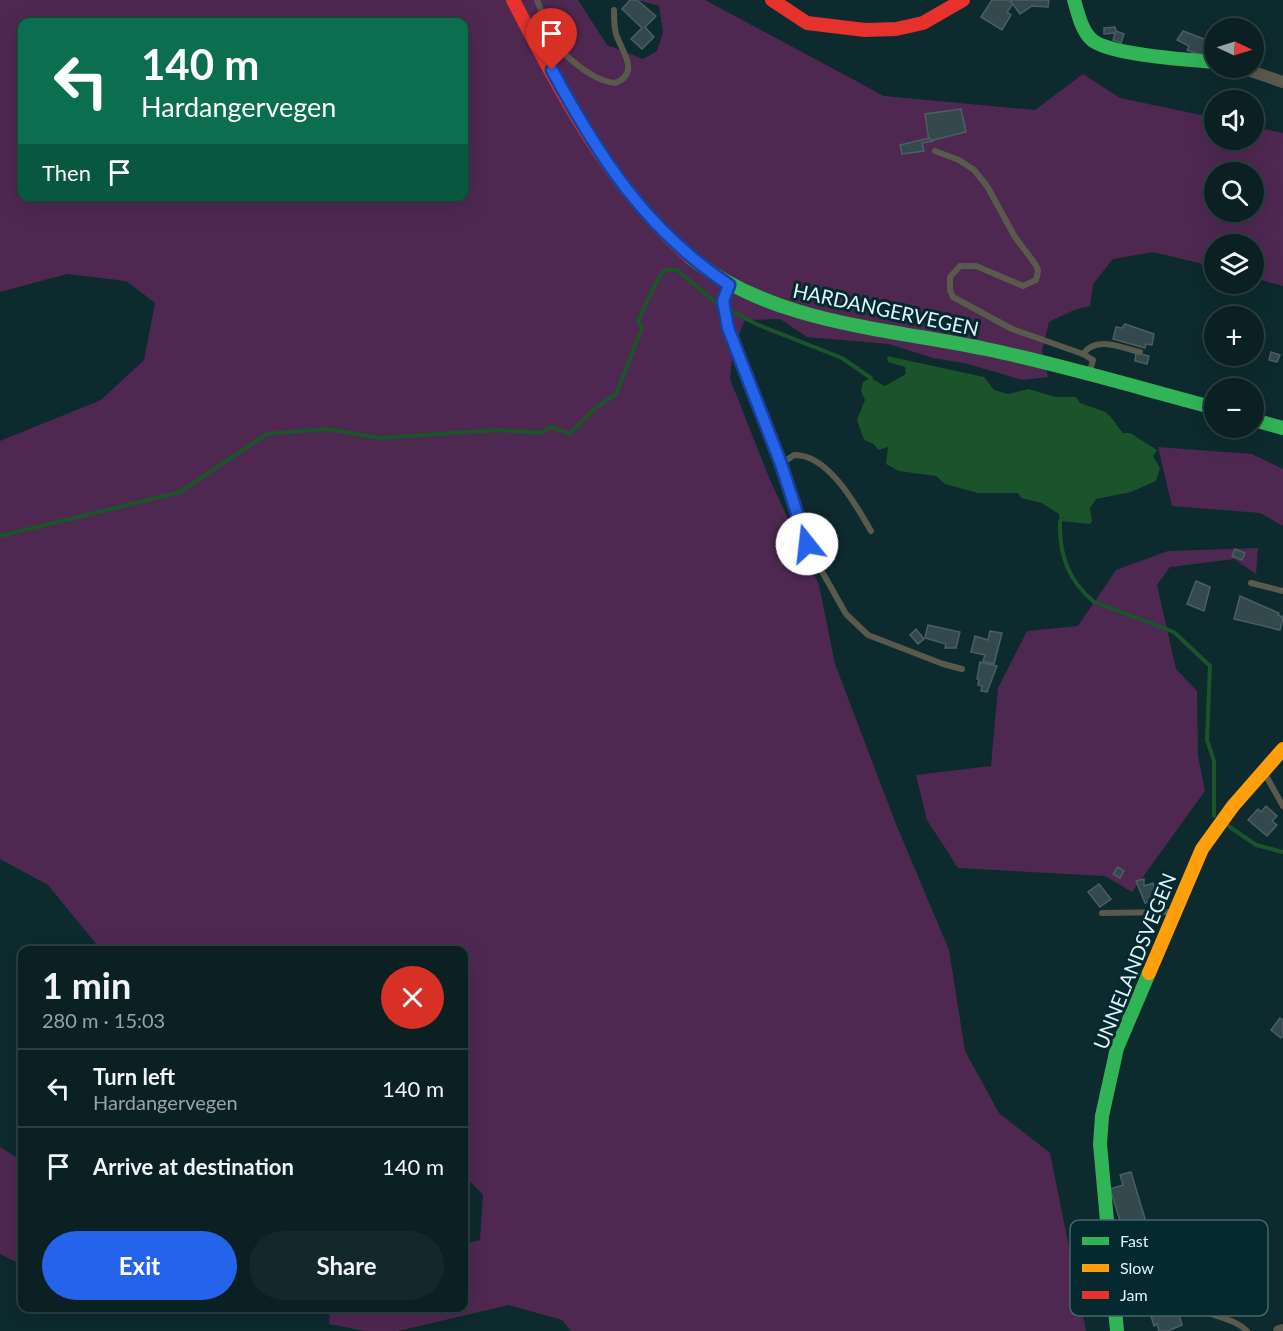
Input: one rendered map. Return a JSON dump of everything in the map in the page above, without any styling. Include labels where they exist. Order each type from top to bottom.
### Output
[{"type":"main road","name":"HARDANGERVEGEN","points":[[513,0],[576,114],[616,176],[670,240],[729,285],[805,314],[984,348],[1204,405]]},
{"type":"main road","points":[[772,0],[789,14],[807,23],[881,30],[922,23],[963,0]]},
{"type":"main road","points":[[1074,0],[1082,27],[1088,38],[1096,43],[1156,58],[1204,61]]},
{"type":"main road","points":[[1264,423],[1283,428]]},
{"type":"main road","name":"UNNELANDSVEGEN","points":[[1105,1220],[1100,1144],[1110,1078],[1127,1021],[1202,849],[1283,749]]},
{"type":"main road","name":"UNNELANDSVEGEN","points":[[1116,1316],[1118,1331]]},
{"type":"street","points":[[1264,76],[1283,82]]},
{"type":"lane","points":[[537,0],[551,37],[560,48],[577,63],[602,79],[615,83],[625,77],[629,68],[626,53],[616,34],[614,10]]},
{"type":"lane","points":[[935,151],[959,160],[974,170],[987,186],[1015,237],[1032,258],[1038,272],[1036,280],[1023,286],[984,269],[960,266],[950,277],[949,284],[953,297],[1012,329],[1083,354],[1093,360],[1089,374]]},
{"type":"lane","points":[[729,285],[723,301],[728,328],[781,464],[807,544],[853,622],[868,635],[962,669]]},
{"type":"lane","points":[[1083,354],[1091,345],[1098,344],[1140,352]]},
{"type":"lane","points":[[781,464],[794,455],[809,458],[835,477],[872,531]]},
{"type":"lane","points":[[1251,583],[1283,591]]},
{"type":"lane","points":[[1263,771],[1283,806]]},
{"type":"lane","points":[[1102,913],[1174,912]]},
{"type":"lane","points":[[1219,1316],[1238,1323],[1247,1331]]},
{"type":"shaded area","points":[[0,0],[578,0],[607,45],[643,59],[657,51],[663,32],[659,6],[637,0],[705,0],[884,96],[1035,110],[1083,74],[1120,98],[1204,116],[1204,150],[1264,150],[1264,129],[1283,133],[1283,286],[1264,281],[1264,234],[1204,234],[1204,264],[1153,252],[1113,259],[1093,284],[1090,306],[1074,310],[1049,322],[1042,351],[1048,377],[1022,380],[968,364],[933,358],[889,344],[807,337],[780,319],[745,320],[733,348],[730,379],[770,480],[819,585],[835,664],[896,824],[949,950],[965,1051],[999,1113],[1050,1153],[1070,1252],[1070,1316],[1083,1316],[1086,1331],[571,1331],[562,1320],[509,1305],[398,1331],[365,1331],[329,1324],[330,1312],[468,1312],[468,1243],[480,1240],[483,1195],[468,1179],[468,946],[98,946],[48,885],[0,859],[0,441],[101,400],[144,360],[155,303],[126,281],[67,274],[0,292]]},
{"type":"shaded area","points":[[887,356],[984,377],[994,390],[1008,394],[1029,389],[1055,397],[1076,397],[1080,403],[1105,412],[1123,433],[1130,433],[1157,450],[1153,456],[1160,468],[1156,481],[1131,492],[1096,499],[1090,508],[1092,521],[1090,524],[1060,521],[1059,514],[1042,503],[1021,498],[1018,493],[978,493],[945,484],[936,476],[899,471],[886,464],[888,447],[878,450],[874,444],[864,440],[857,420],[865,400],[861,391],[863,382],[871,378],[885,386],[906,374],[905,367],[888,362]]},
{"type":"shaded area","points":[[1158,447],[1252,454],[1283,469],[1283,526],[1260,513],[1172,506]]},
{"type":"shaded area","points":[[1258,548],[1256,574],[1234,559],[1170,567],[1157,585],[1176,669],[1197,691],[1198,756],[1205,791],[1132,892],[1105,876],[958,868],[927,820],[916,775],[991,766],[998,688],[1027,631],[1078,626],[1116,570],[1168,551]]},
{"type":"shaded area","points":[[0,1147],[18,1158],[18,1263],[0,1254]]},
{"type":"building","points":[[630,0],[637,0],[656,16],[645,27],[654,37],[642,49],[631,39],[642,28],[622,9]]},
{"type":"building","points":[[992,0],[1007,0],[1013,4],[1007,12],[1011,15],[1002,30],[981,17]]},
{"type":"building","points":[[1010,0],[1049,0],[1048,7],[1032,6],[1020,14]]},
{"type":"building","points":[[1115,27],[1116,31],[1124,34],[1121,43],[1113,40],[1115,33],[1104,34],[1104,28]]},
{"type":"building","points":[[1183,31],[1204,39],[1203,56],[1187,50],[1189,46],[1177,40]]},
{"type":"building","points":[[961,109],[966,132],[929,141],[925,114]]},
{"type":"building","points":[[929,138],[933,141],[922,143],[924,151],[902,154],[900,145]]},
{"type":"building","points":[[1125,324],[1154,334],[1152,345],[1146,344],[1145,348],[1113,339],[1116,327],[1122,328]]},
{"type":"building","points":[[1271,352],[1280,355],[1277,362],[1269,360]]},
{"type":"building","points":[[1136,353],[1149,356],[1147,364],[1135,361]]},
{"type":"building","points":[[1235,549],[1245,553],[1242,560],[1232,556]]},
{"type":"building","points":[[1196,581],[1210,587],[1204,611],[1187,604]]},
{"type":"building","points":[[1240,596],[1279,613],[1278,615],[1283,617],[1280,630],[1234,619]]},
{"type":"building","points":[[928,625],[960,632],[956,648],[945,648],[946,644],[925,638]]},
{"type":"building","points":[[916,629],[924,639],[918,644],[910,635]]},
{"type":"building","points":[[990,631],[1002,633],[994,664],[983,661],[985,655],[971,652],[975,636],[988,640]]},
{"type":"building","points":[[980,662],[997,666],[987,692],[981,691],[982,686],[978,685]]},
{"type":"building","points":[[1266,806],[1277,816],[1272,821],[1277,825],[1267,836],[1248,820],[1258,809],[1261,812]]},
{"type":"building","points":[[1118,867],[1124,871],[1120,878],[1113,874]]},
{"type":"building","points":[[1144,879],[1144,886],[1153,883],[1157,899],[1145,903],[1136,881]]},
{"type":"building","points":[[1099,884],[1111,899],[1100,907],[1088,892]]},
{"type":"building","points":[[1280,1018],[1283,1020],[1281,1038],[1271,1030]]},
{"type":"building","points":[[1131,1172],[1145,1220],[1120,1220],[1110,1189],[1123,1185],[1120,1175]]},
{"type":"building","points":[[1151,1316],[1180,1316],[1182,1325],[1168,1331],[1159,1331],[1157,1324],[1154,1326]]},
{"type":"waterway","points":[[0,536],[180,492],[267,434],[326,429],[380,438],[498,430],[541,433],[552,427],[570,434],[593,410],[616,394],[642,328],[638,321],[665,270],[677,270],[715,302],[756,324],[842,358],[871,378]]},
{"type":"waterway","points":[[1060,521],[1063,556],[1072,576],[1085,594],[1094,602],[1174,632],[1210,666],[1207,740],[1214,761],[1214,816]]},
{"type":"waterway","points":[[1227,825],[1256,845],[1283,852]]},
{"type":"traffic: fast","points":[[1074,0],[1085,31],[1091,39],[1100,44],[1131,53],[1204,61]]},
{"type":"traffic: fast","points":[[690,257],[722,279],[757,297],[794,310],[870,328],[1015,355],[1204,405]]},
{"type":"traffic: fast","points":[[1264,423],[1283,428]]},
{"type":"traffic: fast","points":[[1107,1220],[1100,1144],[1102,1116],[1117,1048],[1149,973]]},
{"type":"traffic: fast","points":[[1116,1316],[1117,1331]]},
{"type":"traffic: slow","points":[[1149,973],[1202,849],[1233,806],[1283,749]]},
{"type":"traffic: jam","points":[[513,0],[569,104],[611,169],[661,229],[690,257]]},
{"type":"traffic: jam","points":[[772,0],[807,23],[865,30],[896,29],[923,23],[963,0]]},
{"type":"route","points":[[552,70],[596,148],[636,203],[670,240],[729,285],[723,301],[728,328],[761,409],[807,544]]}]
